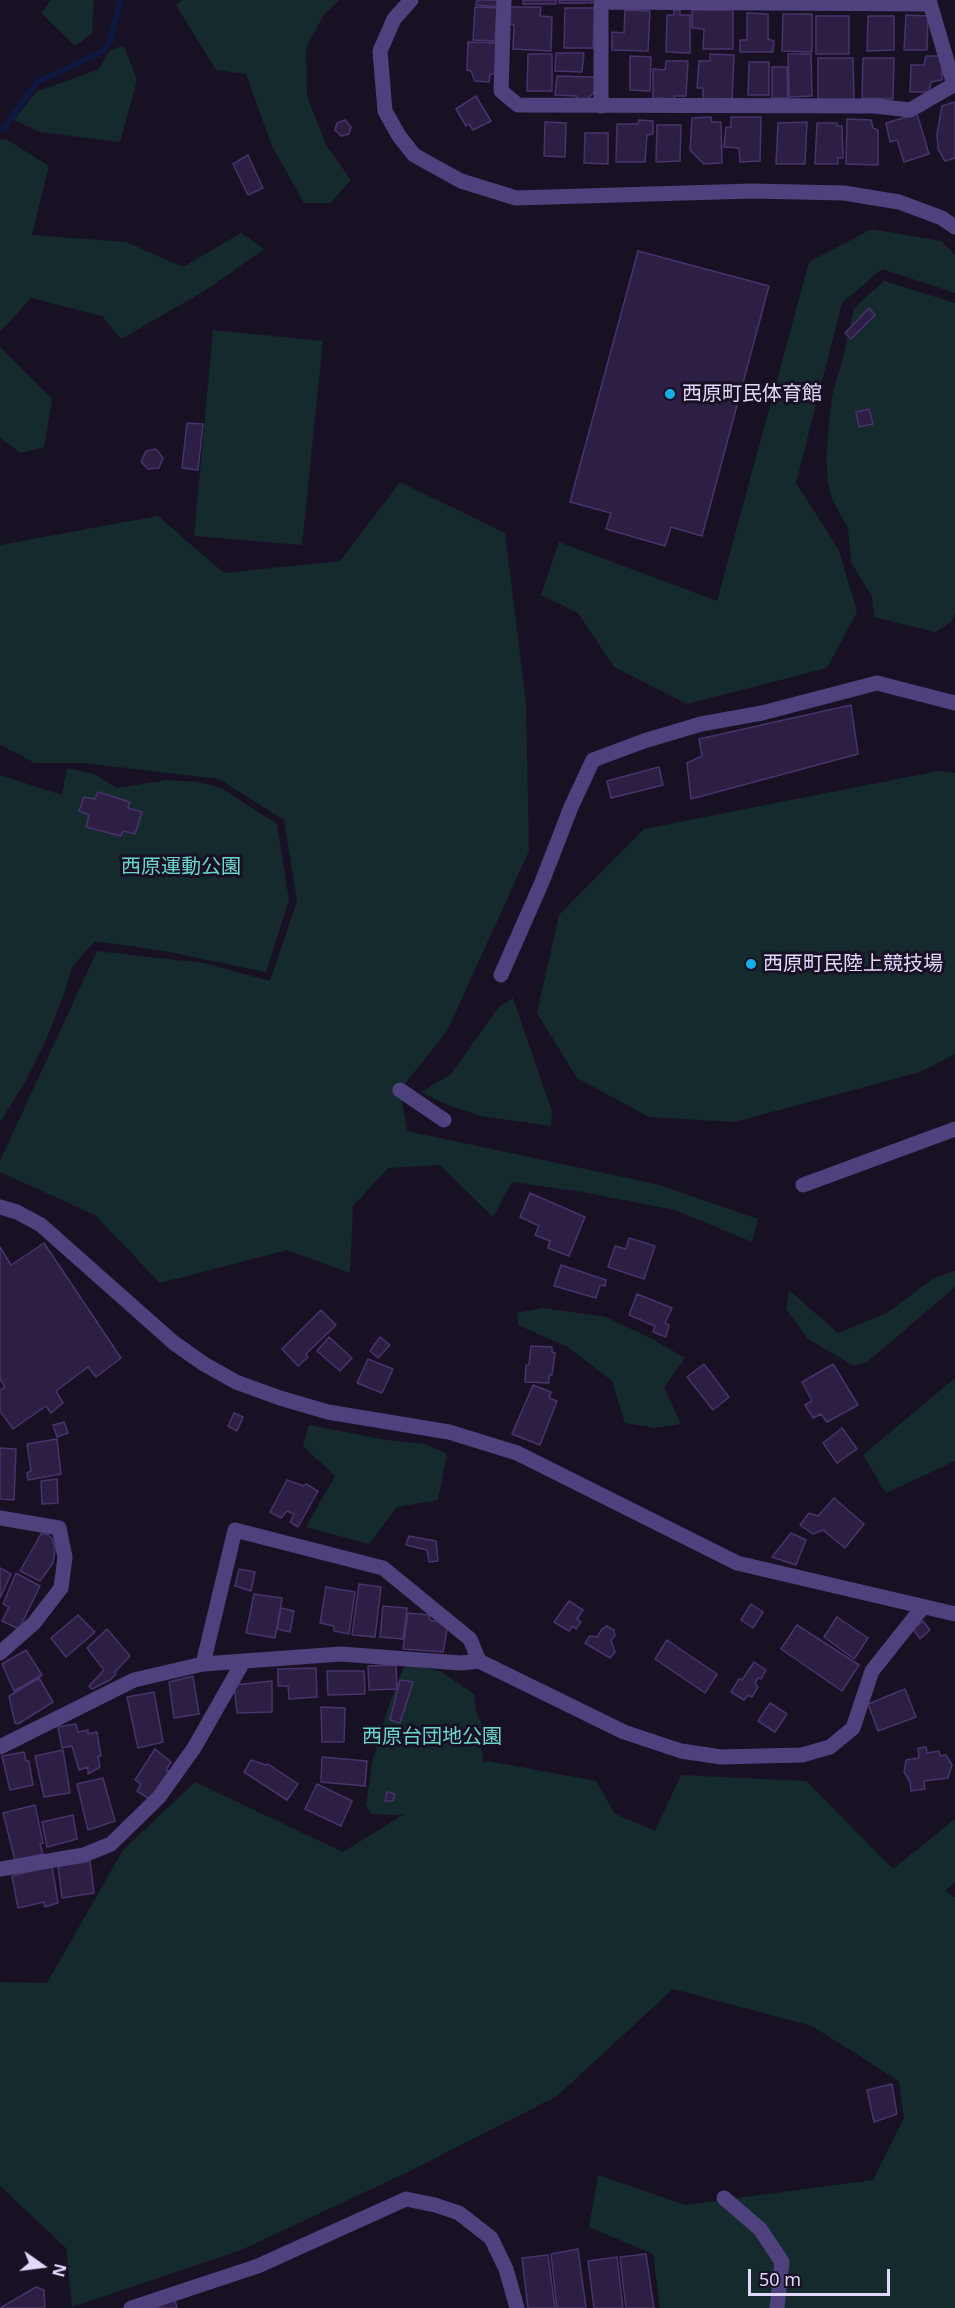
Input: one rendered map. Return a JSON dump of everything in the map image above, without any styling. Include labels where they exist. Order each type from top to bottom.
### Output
[{"type":"street","points":[[411,0],[394,19],[380,51],[385,111],[399,136],[414,154],[461,181],[516,198],[752,191],[844,193],[899,202],[942,218],[955,227]]},
{"type":"street","points":[[504,0],[501,91],[518,105],[601,106],[875,106],[910,110],[955,85],[929,2],[601,1],[601,106]]},
{"type":"street","points":[[501,975],[592,760],[701,724],[762,713],[877,683],[955,703]]},
{"type":"street","points":[[400,1090],[444,1120]]},
{"type":"street","points":[[803,1185],[955,1129]]},
{"type":"street","points":[[0,1208],[18,1212],[41,1225],[174,1343],[204,1364],[236,1382],[328,1412],[449,1432],[517,1452],[737,1563],[955,1614]]},
{"type":"street","points":[[0,1518],[59,1528],[65,1557],[61,1588],[34,1623],[0,1653]]},
{"type":"street","points":[[203,1664],[235,1530],[383,1568],[470,1639],[479,1661]]},
{"type":"street","points":[[0,1747],[134,1680],[203,1664],[341,1654],[461,1663],[479,1661],[624,1732],[681,1751],[721,1757],[802,1755],[830,1747],[853,1728],[872,1671],[922,1608]]},
{"type":"street","points":[[0,1869],[84,1855],[111,1844],[159,1797],[194,1748],[243,1662]]},
{"type":"street","points":[[724,2198],[760,2229],[782,2262],[777,2308]]},
{"type":"street","points":[[132,2308],[258,2266],[406,2199],[459,2213],[491,2238],[506,2269],[517,2308]]},
{"type":"green space","points":[[51,0],[94,0],[92,33],[75,46],[41,13]]},
{"type":"green space","points":[[182,0],[340,0],[324,14],[306,48],[307,96],[326,145],[351,180],[330,203],[304,203],[272,146],[246,74],[216,70],[176,5]]},
{"type":"green space","points":[[124,46],[137,80],[120,142],[40,132],[14,120],[36,92],[99,69],[110,50]]},
{"type":"green space","points":[[6,139],[49,166],[32,235],[126,242],[183,267],[241,233],[264,249],[206,290],[121,339],[102,316],[31,298],[0,332],[0,140]]},
{"type":"green space","points":[[872,229],[941,241],[955,255],[955,293],[882,269],[842,303],[796,483],[839,550],[857,612],[827,668],[687,704],[614,667],[578,613],[541,595],[559,542],[717,601],[809,262]]},
{"type":"green space","points":[[884,281],[955,303],[955,612],[952,621],[935,632],[874,617],[872,597],[851,562],[848,528],[831,497],[828,480],[826,456],[832,396],[854,308]]},
{"type":"green space","points":[[213,330],[323,341],[302,545],[194,536]]},
{"type":"green space","points":[[0,347],[52,399],[44,447],[21,453],[0,438]]},
{"type":"green space","points":[[400,482],[505,533],[526,702],[529,851],[447,1031],[400,1090],[407,1131],[656,1184],[758,1219],[752,1242],[675,1210],[582,1192],[512,1182],[493,1217],[440,1165],[388,1168],[353,1206],[350,1273],[287,1250],[160,1283],[95,1215],[0,1172],[0,1161],[97,951],[204,963],[270,981],[297,901],[284,820],[219,779],[84,763],[35,763],[0,745],[0,545],[158,516],[224,573],[340,561]]},
{"type":"green space","name":"西原運動公園","points":[[67,768],[94,774],[117,788],[167,780],[199,782],[221,788],[277,824],[289,900],[266,972],[164,951],[95,941],[72,967],[46,1040],[25,1082],[0,1122],[0,775],[62,795]]},
{"type":"green space","name":"西原町民陸上競技場","points":[[938,771],[955,773],[955,1054],[920,1072],[735,1122],[649,1117],[577,1078],[537,1013],[559,915],[644,829]]},
{"type":"green space","points":[[513,998],[552,1112],[551,1126],[481,1116],[450,1106],[421,1092],[450,1075],[499,1007]]},
{"type":"green space","points":[[955,1271],[955,1287],[867,1362],[854,1366],[808,1339],[786,1309],[789,1290],[838,1333],[887,1313],[934,1278]]},
{"type":"green space","points":[[543,1308],[606,1317],[685,1358],[664,1388],[681,1424],[655,1428],[625,1423],[612,1381],[568,1347],[518,1325],[517,1313]]},
{"type":"green space","points":[[955,1378],[955,1461],[886,1493],[863,1455]]},
{"type":"green space","points":[[309,1425],[386,1440],[426,1444],[447,1454],[438,1500],[397,1507],[369,1544],[306,1527],[335,1476],[303,1446]]},
{"type":"green space","name":"西原台団地公園","points":[[405,1664],[440,1671],[474,1694],[476,1711],[484,1729],[481,1745],[484,1763],[488,1761],[596,1781],[615,1814],[655,1831],[681,1775],[806,1781],[893,1869],[955,1819],[955,1882],[945,1891],[955,1897],[955,2308],[660,2308],[653,2254],[589,2227],[598,2175],[685,2205],[873,2180],[904,2118],[899,2081],[812,2026],[673,1989],[557,2096],[408,2172],[241,2250],[72,2307],[66,2248],[0,2186],[0,1982],[47,1983],[123,1850],[195,1782],[343,1852],[406,1813],[371,1814],[366,1805],[372,1762],[389,1705]]},
{"type":"building","points":[[477,0],[498,0],[498,7],[476,5]]},
{"type":"building","points":[[523,0],[556,0],[556,4],[523,4]]},
{"type":"building","points":[[559,0],[592,0],[592,3],[559,3]]},
{"type":"building","points":[[475,7],[497,8],[495,41],[473,40]]},
{"type":"building","points":[[510,7],[541,7],[540,16],[552,17],[551,51],[513,49],[514,25],[508,23]]},
{"type":"building","points":[[565,8],[595,8],[593,48],[564,48]]},
{"type":"building","points":[[625,10],[650,11],[648,51],[612,50],[612,32],[624,33]]},
{"type":"building","points":[[674,10],[680,10],[680,15],[690,15],[690,53],[666,52],[667,15],[674,15]]},
{"type":"building","points":[[692,10],[733,10],[733,49],[703,49],[704,29],[692,28]]},
{"type":"building","points":[[747,13],[768,14],[768,39],[774,41],[773,52],[740,52],[740,40],[747,40]]},
{"type":"building","points":[[783,14],[812,14],[812,52],[782,51]]},
{"type":"building","points":[[906,15],[928,16],[927,50],[904,50]]},
{"type":"building","points":[[816,16],[849,16],[849,54],[816,54]]},
{"type":"building","points":[[868,16],[894,16],[894,50],[867,51]]},
{"type":"building","points":[[468,42],[496,43],[495,74],[490,74],[489,82],[475,81],[471,71],[467,70]]},
{"type":"building","points":[[556,53],[584,53],[582,72],[555,71]]},
{"type":"building","points":[[528,54],[552,54],[552,91],[527,91]]},
{"type":"building","points":[[710,54],[734,55],[732,101],[703,101],[703,88],[697,88],[699,61],[710,61]]},
{"type":"building","points":[[788,54],[811,54],[812,96],[789,97]]},
{"type":"building","points":[[630,56],[651,57],[650,91],[630,90]]},
{"type":"building","points":[[926,56],[942,56],[942,80],[931,82],[929,92],[910,92],[911,65],[924,65]]},
{"type":"building","points":[[818,58],[853,58],[854,100],[818,100]]},
{"type":"building","points":[[863,58],[894,58],[893,99],[862,98]]},
{"type":"building","points":[[666,61],[688,61],[686,96],[674,96],[674,99],[653,98],[653,69],[665,70]]},
{"type":"building","points":[[749,62],[769,62],[769,95],[748,95]]},
{"type":"building","points":[[772,67],[787,67],[788,98],[772,98]]},
{"type":"building","points":[[557,76],[595,77],[594,93],[585,100],[578,100],[577,96],[555,95]]},
{"type":"building","points":[[476,96],[491,121],[473,130],[469,124],[466,126],[456,109]]},
{"type":"building","points":[[955,102],[955,158],[945,161],[938,149],[937,134],[942,106]]},
{"type":"building","points":[[917,114],[929,154],[904,162],[897,140],[890,142],[886,123]]},
{"type":"building","points":[[711,117],[712,122],[721,122],[722,163],[704,164],[690,150],[692,118]]},
{"type":"building","points":[[731,117],[761,117],[760,161],[740,162],[739,148],[724,147],[726,127],[731,127]]},
{"type":"building","points":[[847,119],[871,120],[873,128],[878,130],[878,165],[846,164]]},
{"type":"building","points":[[345,120],[351,127],[349,134],[341,136],[335,130],[337,123]]},
{"type":"building","points":[[639,120],[653,121],[653,134],[647,135],[645,162],[616,162],[617,124],[638,124]]},
{"type":"building","points":[[545,122],[566,123],[565,157],[544,156]]},
{"type":"building","points":[[807,122],[805,164],[776,164],[778,123]]},
{"type":"building","points":[[817,123],[837,123],[837,126],[842,126],[843,158],[838,158],[838,164],[815,164]]},
{"type":"building","points":[[657,125],[681,125],[680,161],[656,162]]},
{"type":"building","points":[[585,133],[608,133],[608,164],[584,163]]},
{"type":"building","points":[[248,155],[263,188],[248,195],[233,164]]},
{"type":"building","name":"西原町民体育館","points":[[638,251],[769,286],[702,536],[671,527],[665,546],[606,529],[611,513],[570,502]]},
{"type":"building","points":[[869,308],[875,315],[851,339],[845,333]]},
{"type":"building","points":[[869,409],[873,424],[859,427],[856,412]]},
{"type":"building","points":[[187,423],[203,424],[198,470],[182,468]]},
{"type":"building","points":[[156,449],[163,458],[159,468],[148,469],[141,462],[146,451]]},
{"type":"building","points":[[851,705],[858,754],[691,799],[687,763],[702,756],[699,739]]},
{"type":"building","points":[[659,767],[663,785],[611,798],[607,781]]},
{"type":"building","points":[[98,792],[130,802],[128,808],[142,812],[135,834],[123,831],[121,836],[86,827],[89,815],[79,811],[84,797],[95,799]]},
{"type":"building","points":[[530,1193],[585,1217],[569,1256],[548,1248],[550,1241],[535,1235],[539,1226],[520,1217]]},
{"type":"building","points":[[629,1238],[655,1246],[644,1279],[608,1267],[615,1246],[626,1249]]},
{"type":"building","points":[[44,1243],[121,1358],[96,1377],[88,1367],[56,1391],[63,1403],[51,1413],[46,1406],[13,1429],[0,1411],[0,1390],[5,1387],[0,1379],[0,1247],[11,1265]]},
{"type":"building","points":[[561,1265],[606,1280],[605,1286],[600,1285],[596,1298],[554,1286]]},
{"type":"building","points":[[637,1294],[672,1308],[665,1323],[669,1325],[666,1337],[653,1332],[655,1326],[629,1315]]},
{"type":"building","points":[[321,1310],[336,1325],[306,1354],[308,1357],[298,1366],[282,1349]]},
{"type":"building","points":[[329,1337],[352,1358],[340,1371],[317,1351]]},
{"type":"building","points":[[380,1337],[390,1345],[378,1358],[370,1351]]},
{"type":"building","points":[[531,1346],[552,1347],[552,1352],[555,1353],[549,1383],[525,1382],[526,1365],[529,1365]]},
{"type":"building","points":[[368,1359],[393,1369],[382,1393],[357,1383]]},
{"type":"building","points":[[704,1364],[729,1397],[713,1410],[687,1377]]},
{"type":"building","points":[[833,1364],[858,1405],[827,1422],[821,1414],[813,1418],[805,1405],[812,1401],[802,1382]]},
{"type":"building","points":[[533,1385],[551,1392],[549,1398],[557,1401],[540,1445],[512,1434]]},
{"type":"building","points":[[234,1413],[243,1417],[237,1431],[228,1426]]},
{"type":"building","points":[[64,1422],[68,1433],[57,1437],[53,1425]]},
{"type":"building","points":[[842,1428],[857,1449],[837,1463],[823,1443]]},
{"type":"building","points":[[57,1439],[61,1474],[28,1480],[27,1473],[31,1471],[27,1444]]},
{"type":"building","points":[[0,1448],[16,1449],[14,1500],[0,1499]]},
{"type":"building","points":[[57,1479],[58,1503],[42,1504],[41,1481]]},
{"type":"building","points":[[287,1480],[304,1486],[306,1484],[318,1491],[298,1527],[290,1522],[294,1514],[287,1511],[281,1518],[270,1512]]},
{"type":"building","points":[[834,1498],[864,1524],[845,1548],[823,1530],[813,1534],[800,1525],[809,1513],[818,1516]]},
{"type":"building","points":[[791,1533],[806,1540],[796,1565],[772,1557]]},
{"type":"building","points":[[41,1534],[47,1534],[52,1538],[55,1550],[53,1563],[40,1581],[20,1571]]},
{"type":"building","points":[[409,1536],[436,1541],[438,1561],[429,1562],[427,1550],[406,1545]]},
{"type":"building","points":[[0,1568],[11,1574],[0,1598]]},
{"type":"building","points":[[239,1569],[255,1572],[251,1591],[235,1586]]},
{"type":"building","points":[[16,1573],[40,1586],[19,1629],[2,1621],[9,1607],[3,1604]]},
{"type":"building","points":[[359,1584],[381,1587],[375,1637],[352,1635]]},
{"type":"building","points":[[326,1587],[355,1592],[349,1634],[334,1631],[334,1626],[320,1623]]},
{"type":"building","points":[[254,1594],[282,1598],[275,1638],[246,1633]]},
{"type":"building","points":[[569,1601],[583,1610],[577,1619],[581,1622],[576,1629],[573,1626],[569,1631],[554,1622]]},
{"type":"building","points":[[751,1604],[763,1612],[753,1628],[741,1620]]},
{"type":"building","points":[[383,1606],[407,1608],[403,1639],[380,1637]]},
{"type":"building","points":[[281,1608],[294,1611],[290,1632],[277,1629]]},
{"type":"building","points":[[408,1613],[429,1615],[430,1620],[448,1624],[443,1652],[403,1649]]},
{"type":"building","points":[[78,1615],[95,1632],[66,1657],[51,1638]]},
{"type":"building","points":[[837,1617],[868,1638],[854,1659],[824,1637]]},
{"type":"building","points":[[923,1621],[930,1630],[920,1639],[913,1629]]},
{"type":"building","points":[[797,1625],[859,1665],[842,1691],[781,1649]]},
{"type":"building","points":[[607,1626],[614,1630],[615,1636],[611,1640],[615,1652],[610,1658],[585,1643],[590,1636],[597,1637]]},
{"type":"building","points":[[107,1629],[130,1656],[110,1680],[92,1689],[89,1686],[104,1670],[87,1648]]},
{"type":"building","points":[[667,1640],[717,1674],[705,1693],[655,1659]]},
{"type":"building","points":[[26,1650],[42,1675],[14,1691],[2,1664]]},
{"type":"building","points":[[754,1662],[766,1670],[761,1679],[758,1678],[755,1683],[758,1687],[752,1697],[748,1695],[744,1700],[731,1692]]},
{"type":"building","points":[[396,1665],[397,1689],[369,1690],[368,1666]]},
{"type":"building","points":[[316,1668],[317,1697],[289,1699],[288,1686],[278,1686],[278,1669]]},
{"type":"building","points":[[327,1671],[364,1671],[365,1694],[328,1695]]},
{"type":"building","points":[[193,1676],[199,1714],[174,1718],[169,1682]]},
{"type":"building","points":[[39,1678],[53,1702],[18,1724],[15,1723],[9,1696]]},
{"type":"building","points":[[400,1680],[413,1682],[400,1723],[390,1720]]},
{"type":"building","points":[[272,1681],[272,1712],[237,1713],[234,1685]]},
{"type":"building","points":[[905,1689],[916,1717],[878,1731],[868,1704]]},
{"type":"building","points":[[154,1692],[163,1742],[138,1748],[127,1697]]},
{"type":"building","points":[[770,1703],[787,1714],[775,1732],[758,1721]]},
{"type":"building","points":[[321,1707],[345,1708],[344,1742],[322,1742]]},
{"type":"building","points":[[76,1724],[78,1732],[88,1730],[88,1734],[97,1732],[101,1756],[98,1756],[100,1767],[88,1774],[88,1767],[79,1770],[72,1746],[62,1748],[58,1727]]},
{"type":"building","points":[[926,1747],[927,1753],[939,1751],[940,1756],[946,1755],[952,1765],[948,1778],[924,1781],[925,1789],[911,1791],[910,1782],[904,1772],[906,1760],[919,1758],[918,1748]]},
{"type":"building","points":[[155,1749],[171,1762],[166,1770],[171,1773],[151,1800],[137,1791],[141,1784],[135,1780]]},
{"type":"building","points":[[63,1750],[70,1793],[44,1797],[35,1756]]},
{"type":"building","points":[[24,1752],[26,1761],[29,1761],[33,1785],[10,1790],[2,1756]]},
{"type":"building","points":[[322,1757],[367,1761],[365,1786],[321,1782]]},
{"type":"building","points":[[251,1760],[268,1764],[298,1784],[287,1800],[244,1772]]},
{"type":"building","points":[[103,1778],[115,1821],[88,1830],[77,1784]]},
{"type":"building","points":[[317,1784],[352,1801],[341,1826],[305,1809]]},
{"type":"building","points":[[387,1792],[395,1794],[393,1801],[385,1801]]},
{"type":"building","points":[[35,1805],[43,1854],[15,1860],[3,1813]]},
{"type":"building","points":[[73,1815],[77,1839],[47,1847],[42,1822]]},
{"type":"building","points":[[90,1861],[94,1893],[62,1898],[58,1866]]},
{"type":"building","points":[[52,1866],[58,1903],[45,1907],[44,1902],[18,1908],[12,1876]]},
{"type":"building","points":[[892,2084],[897,2114],[874,2122],[867,2090]]},
{"type":"building","points":[[578,2249],[586,2308],[557,2308],[551,2254]]},
{"type":"building","points":[[646,2254],[654,2308],[626,2308],[620,2257]]},
{"type":"building","points":[[548,2255],[555,2308],[528,2308],[522,2258]]},
{"type":"building","points":[[617,2257],[623,2308],[594,2308],[588,2261]]},
{"type":"building","points":[[36,2287],[44,2290],[45,2308],[0,2308]]},
{"type":"building","points":[[175,2300],[177,2308],[151,2308]]},
{"type":"waterway","points":[[0,129],[4,128],[37,82],[102,52],[111,39],[120,0]]},
{"type":"place","name":"西原町民体育館","points":[[670,394]]},
{"type":"place","name":"西原町民陸上競技場","points":[[751,964]]}]
